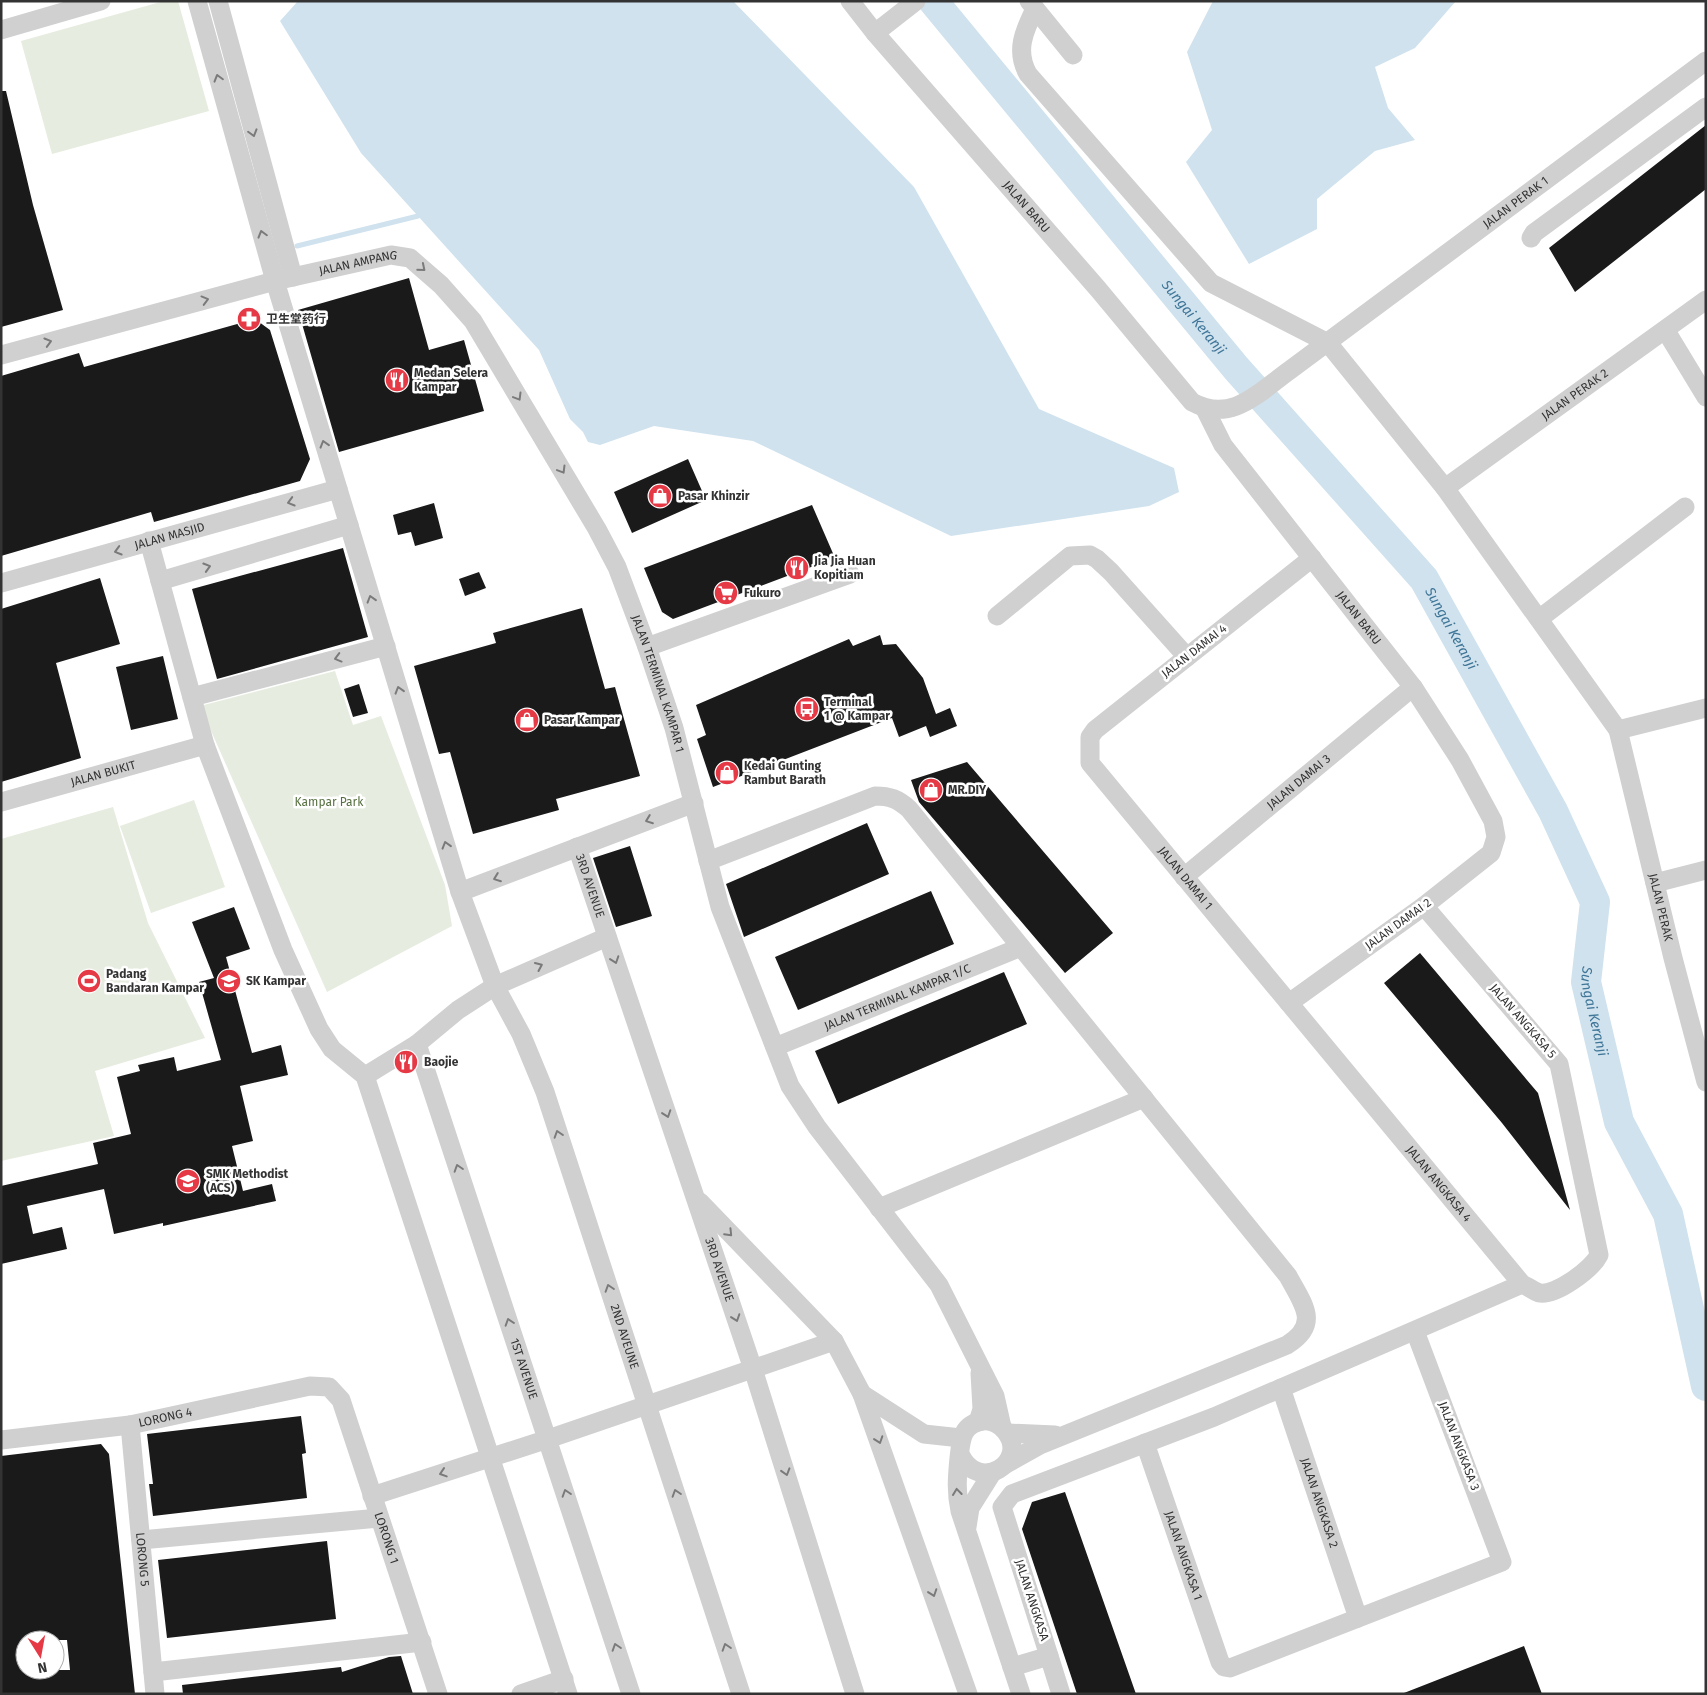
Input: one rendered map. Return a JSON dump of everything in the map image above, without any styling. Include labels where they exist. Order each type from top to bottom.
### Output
[{"type":"street","points":[[2,28],[101,1]]},
{"type":"street","name":"2ND AVEUNE","points":[[197,1],[275,281],[460,892],[495,986],[521,1034],[545,1092],[741,1694]]},
{"type":"street","points":[[218,1],[293,277]]},
{"type":"street","name":"JALAN BARU","points":[[850,1],[875,33],[1098,288],[1192,402],[1205,409],[1223,445],[1412,687],[1460,760],[1493,821],[1496,837]]},
{"type":"street","points":[[1032,5],[1073,55]]},
{"type":"street","points":[[1032,5],[1020,54],[1028,74],[1200,273],[1225,291],[1328,343],[1445,488],[1618,730],[1706,708]]},
{"type":"street","points":[[875,33],[911,6]]},
{"type":"street","name":"JALAN PERAK 1","points":[[1328,343],[1705,64]]},
{"type":"street","points":[[1531,238],[1534,233],[1706,108]]},
{"type":"street","name":"JALAN AMPANG","points":[[1,355],[275,281],[391,255],[410,258],[441,285],[473,321],[598,529],[617,567]]},
{"type":"street","name":"JALAN PERAK 2","points":[[1445,488],[1706,300]]},
{"type":"street","points":[[1666,330],[1706,397]]},
{"type":"street","points":[[1205,409],[1227,410],[1243,404],[1328,343]]},
{"type":"street","name":"JALAN MASJID","points":[[1,583],[338,488]]},
{"type":"street","points":[[1538,619],[1685,507]]},
{"type":"street","points":[[160,581],[349,525]]},
{"type":"street","points":[[149,542],[205,745],[283,950],[319,1029],[332,1049],[365,1076],[566,1687],[521,1694]]},
{"type":"street","points":[[996,616],[1070,556],[1090,555],[1097,558],[1111,572],[1186,657]]},
{"type":"street","name":"JALAN DAMAI 4","points":[[1088,750],[1090,737],[1095,730],[1312,558]]},
{"type":"street","name":"JALAN TERMINAL KAMPAR 1","points":[[617,567],[647,647],[674,728],[720,907],[790,1086],[817,1126],[939,1285],[995,1396],[1005,1430]]},
{"type":"street","points":[[647,647],[850,574]]},
{"type":"street","points":[[192,697],[386,646]]},
{"type":"street","name":"JALAN DAMAI 3","points":[[1184,877],[1412,687]]},
{"type":"street","name":"JALAN PERAK","points":[[1618,730],[1655,883],[1699,1032],[1706,1082]]},
{"type":"street","name":"JALAN BUKIT","points":[[1,802],[205,745]]},
{"type":"street","name":"JALAN DAMAI 1","points":[[1088,750],[1090,763],[1289,1004]]},
{"type":"street","points":[[708,861],[868,798],[887,796],[899,800],[909,809],[1288,1276],[1302,1301],[1308,1318],[1307,1326],[1298,1338],[1287,1345],[1064,1434],[984,1474],[969,1468],[960,1446],[924,1434],[862,1394]]},
{"type":"street","points":[[460,892],[694,803]]},
{"type":"street","name":"JALAN DAMAI 2","points":[[1289,1004],[1424,906],[1492,853],[1496,837]]},
{"type":"street","name":"3RD AVENUE","points":[[578,847],[753,1369],[855,1694]]},
{"type":"street","points":[[1655,883],[1706,870]]},
{"type":"street","name":"JALAN ANGKASA 5","points":[[1424,906],[1559,1064],[1598,1246]]},
{"type":"street","points":[[365,1076],[417,1044],[458,1010],[495,986],[607,937]]},
{"type":"street","name":"JALAN TERMINAL KAMPAR 1/C","points":[[775,1047],[1021,947]]},
{"type":"street","name":"JALAN ANGKASA 4","points":[[1289,1004],[1522,1284],[1539,1293],[1554,1292],[1595,1264],[1599,1255],[1598,1246]]},
{"type":"street","name":"1ST AVENUE","points":[[417,1044],[631,1694]]},
{"type":"street","points":[[879,1208],[1144,1098]]},
{"type":"street","points":[[696,1198],[834,1341],[862,1394],[968,1694]]},
{"type":"street","points":[[1145,1443],[1281,1388],[1522,1284]]},
{"type":"street","name":"JALAN ANGKASA 3","points":[[1358,1618],[1502,1562],[1415,1331]]},
{"type":"street","points":[[372,1496],[548,1439],[834,1341]]},
{"type":"street","points":[[978,1422],[982,1394],[979,1367]]},
{"type":"street","name":"LORONG 4","points":[[1,1440],[130,1425],[310,1386],[329,1387]]},
{"type":"street","name":"LORONG 1","points":[[329,1387],[341,1400],[438,1694]]},
{"type":"street","name":"JALAN ANGKASA 2","points":[[1281,1388],[1358,1618]]},
{"type":"street","points":[[1021,1694],[967,1529],[956,1488],[960,1446],[965,1431],[978,1422],[987,1421],[1005,1430],[1064,1434]]},
{"type":"street","name":"LORONG 5","points":[[130,1425],[155,1694]]},
{"type":"street","points":[[967,1529],[970,1508],[1012,1448],[1005,1430]]},
{"type":"street","name":"JALAN ANGKASA","points":[[1061,1694],[1002,1507],[1012,1494],[1145,1443]]},
{"type":"street","name":"JALAN ANGKASA 1","points":[[1145,1443],[1220,1662],[1224,1667],[1230,1668],[1358,1618]]},
{"type":"street","points":[[141,1540],[379,1518]]},
{"type":"street","points":[[153,1672],[422,1642]]},
{"type":"street","points":[[1012,1667],[1049,1656]]},
{"type":"green space","points":[[164,1],[178,1],[209,111],[52,154],[21,41]]},
{"type":"green space","name":"Kampar Park","points":[[335,671],[353,725],[381,716],[445,885],[452,926],[327,992],[200,706]]},
{"type":"green space","points":[[194,800],[225,887],[151,913],[120,826]]},
{"type":"green space","name":"Padang Bandaran Kampar","points":[[113,807],[148,923],[205,1038],[95,1071],[114,1136],[1,1161],[1,839]]},
{"type":"water","points":[[298,1],[733,1],[914,187],[1039,409],[1174,468],[1179,492],[1149,506],[951,536],[753,441],[654,426],[600,445],[588,442],[583,432],[570,419],[539,350],[361,153],[280,21]]},
{"type":"water","points":[[1213,1],[1456,1],[1415,48],[1375,67],[1388,108],[1415,140],[1375,151],[1317,199],[1317,229],[1249,264],[1186,162],[1212,130],[1187,52]]},
{"type":"building","points":[[1,91],[6,91],[33,205],[63,310],[1,327]]},
{"type":"building","points":[[1706,125],[1706,189],[1575,292],[1549,248]]},
{"type":"building","name":"Medan Selera Kampar","points":[[409,278],[429,350],[464,340],[484,411],[339,452],[298,310]]},
{"type":"building","points":[[255,319],[270,330],[310,459],[300,481],[154,522],[151,512],[1,556],[1,376],[79,353],[84,367]]},
{"type":"building","name":"Pasar Khinzir","points":[[688,459],[706,500],[632,533],[614,492]]},
{"type":"building","points":[[434,503],[443,538],[415,546],[411,532],[398,535],[393,515]]},
{"type":"building","points":[[812,505],[835,558],[673,619],[662,612],[644,568]]},
{"type":"building","points":[[343,548],[368,637],[217,679],[192,589]]},
{"type":"building","points":[[479,572],[486,588],[465,596],[459,579]]},
{"type":"building","points":[[100,578],[120,644],[56,663],[81,758],[1,782],[1,609]]},
{"type":"building","name":"Pasar Kampar","points":[[582,608],[605,689],[615,687],[640,776],[556,799],[559,810],[473,834],[450,752],[439,754],[414,666],[496,643],[493,633]]},
{"type":"building","name":"Terminal 1 @ Kampar","points":[[880,635],[883,645],[896,644],[923,678],[936,714],[950,708],[957,726],[930,737],[926,726],[899,737],[892,718],[713,787],[697,739],[706,735],[696,705],[849,639],[853,646]]},
{"type":"building","points":[[163,656],[178,719],[131,730],[116,667]]},
{"type":"building","points":[[359,684],[368,713],[353,717],[344,689]]},
{"type":"building","points":[[967,762],[1113,933],[1065,973],[919,802],[911,780]]},
{"type":"building","points":[[867,823],[889,874],[744,937],[726,884]]},
{"type":"building","points":[[630,846],[652,916],[616,927],[593,858]]},
{"type":"building","points":[[931,891],[954,944],[798,1010],[775,957]]},
{"type":"building","points":[[234,907],[250,949],[226,957],[252,1053],[281,1045],[288,1075],[240,1086],[253,1141],[232,1146],[243,1191],[272,1184],[276,1201],[163,1226],[163,1223],[114,1234],[104,1189],[27,1206],[33,1234],[62,1227],[67,1249],[1,1264],[1,1186],[98,1164],[93,1143],[131,1134],[117,1077],[140,1071],[138,1065],[174,1057],[177,1071],[221,1060],[199,982],[214,978],[192,922]]},
{"type":"building","points":[[1420,953],[1538,1093],[1570,1210],[1502,1123],[1384,983]]},
{"type":"building","points":[[1004,972],[1027,1024],[838,1104],[815,1051]]},
{"type":"building","points":[[301,1416],[306,1453],[302,1454],[307,1498],[153,1516],[149,1484],[153,1484],[147,1434]]},
{"type":"building","points":[[101,1444],[109,1454],[135,1694],[1,1694],[1,1456]]},
{"type":"building","points":[[1065,1492],[1136,1694],[1077,1694],[1022,1529],[1032,1502]]},
{"type":"building","points":[[327,1541],[336,1619],[167,1638],[158,1560]]},
{"type":"building","points":[[1524,1646],[1542,1694],[1404,1693]]},
{"type":"building","points":[[401,1656],[413,1694],[183,1694],[182,1685],[341,1667],[342,1672],[389,1657]]},
{"type":"waterway","name":"Sungai Keranji","points":[[933,1],[1236,368],[1424,579],[1553,811],[1595,902],[1586,982],[1619,1122],[1668,1214],[1706,1386]]},
{"type":"waterway","points":[[297,246],[418,216]]},
{"type":"place","name":"卫生堂药行","points":[[249,319]]},
{"type":"place","name":"Medan Selera Kampar","points":[[397,380]]},
{"type":"place","name":"Pasar Khinzir","points":[[660,496]]},
{"type":"place","name":"Jia Jia Huan Kopitiam","points":[[797,568]]},
{"type":"place","name":"Fukuro","points":[[726,593]]},
{"type":"place","name":"Terminal 1 @ Kampar","points":[[807,709]]},
{"type":"place","name":"Pasar Kampar","points":[[527,720]]},
{"type":"place","name":"Kedai Gunting Rambut Barath","points":[[727,773]]},
{"type":"place","name":"MR.DIY","points":[[931,790]]},
{"type":"place","name":"Padang Bandaran Kampar","points":[[89,981]]},
{"type":"place","name":"SK Kampar","points":[[229,981]]},
{"type":"place","name":"Baojie","points":[[406,1062]]},
{"type":"place","name":"SMK Methodist (ACS)","points":[[188,1181]]}]
